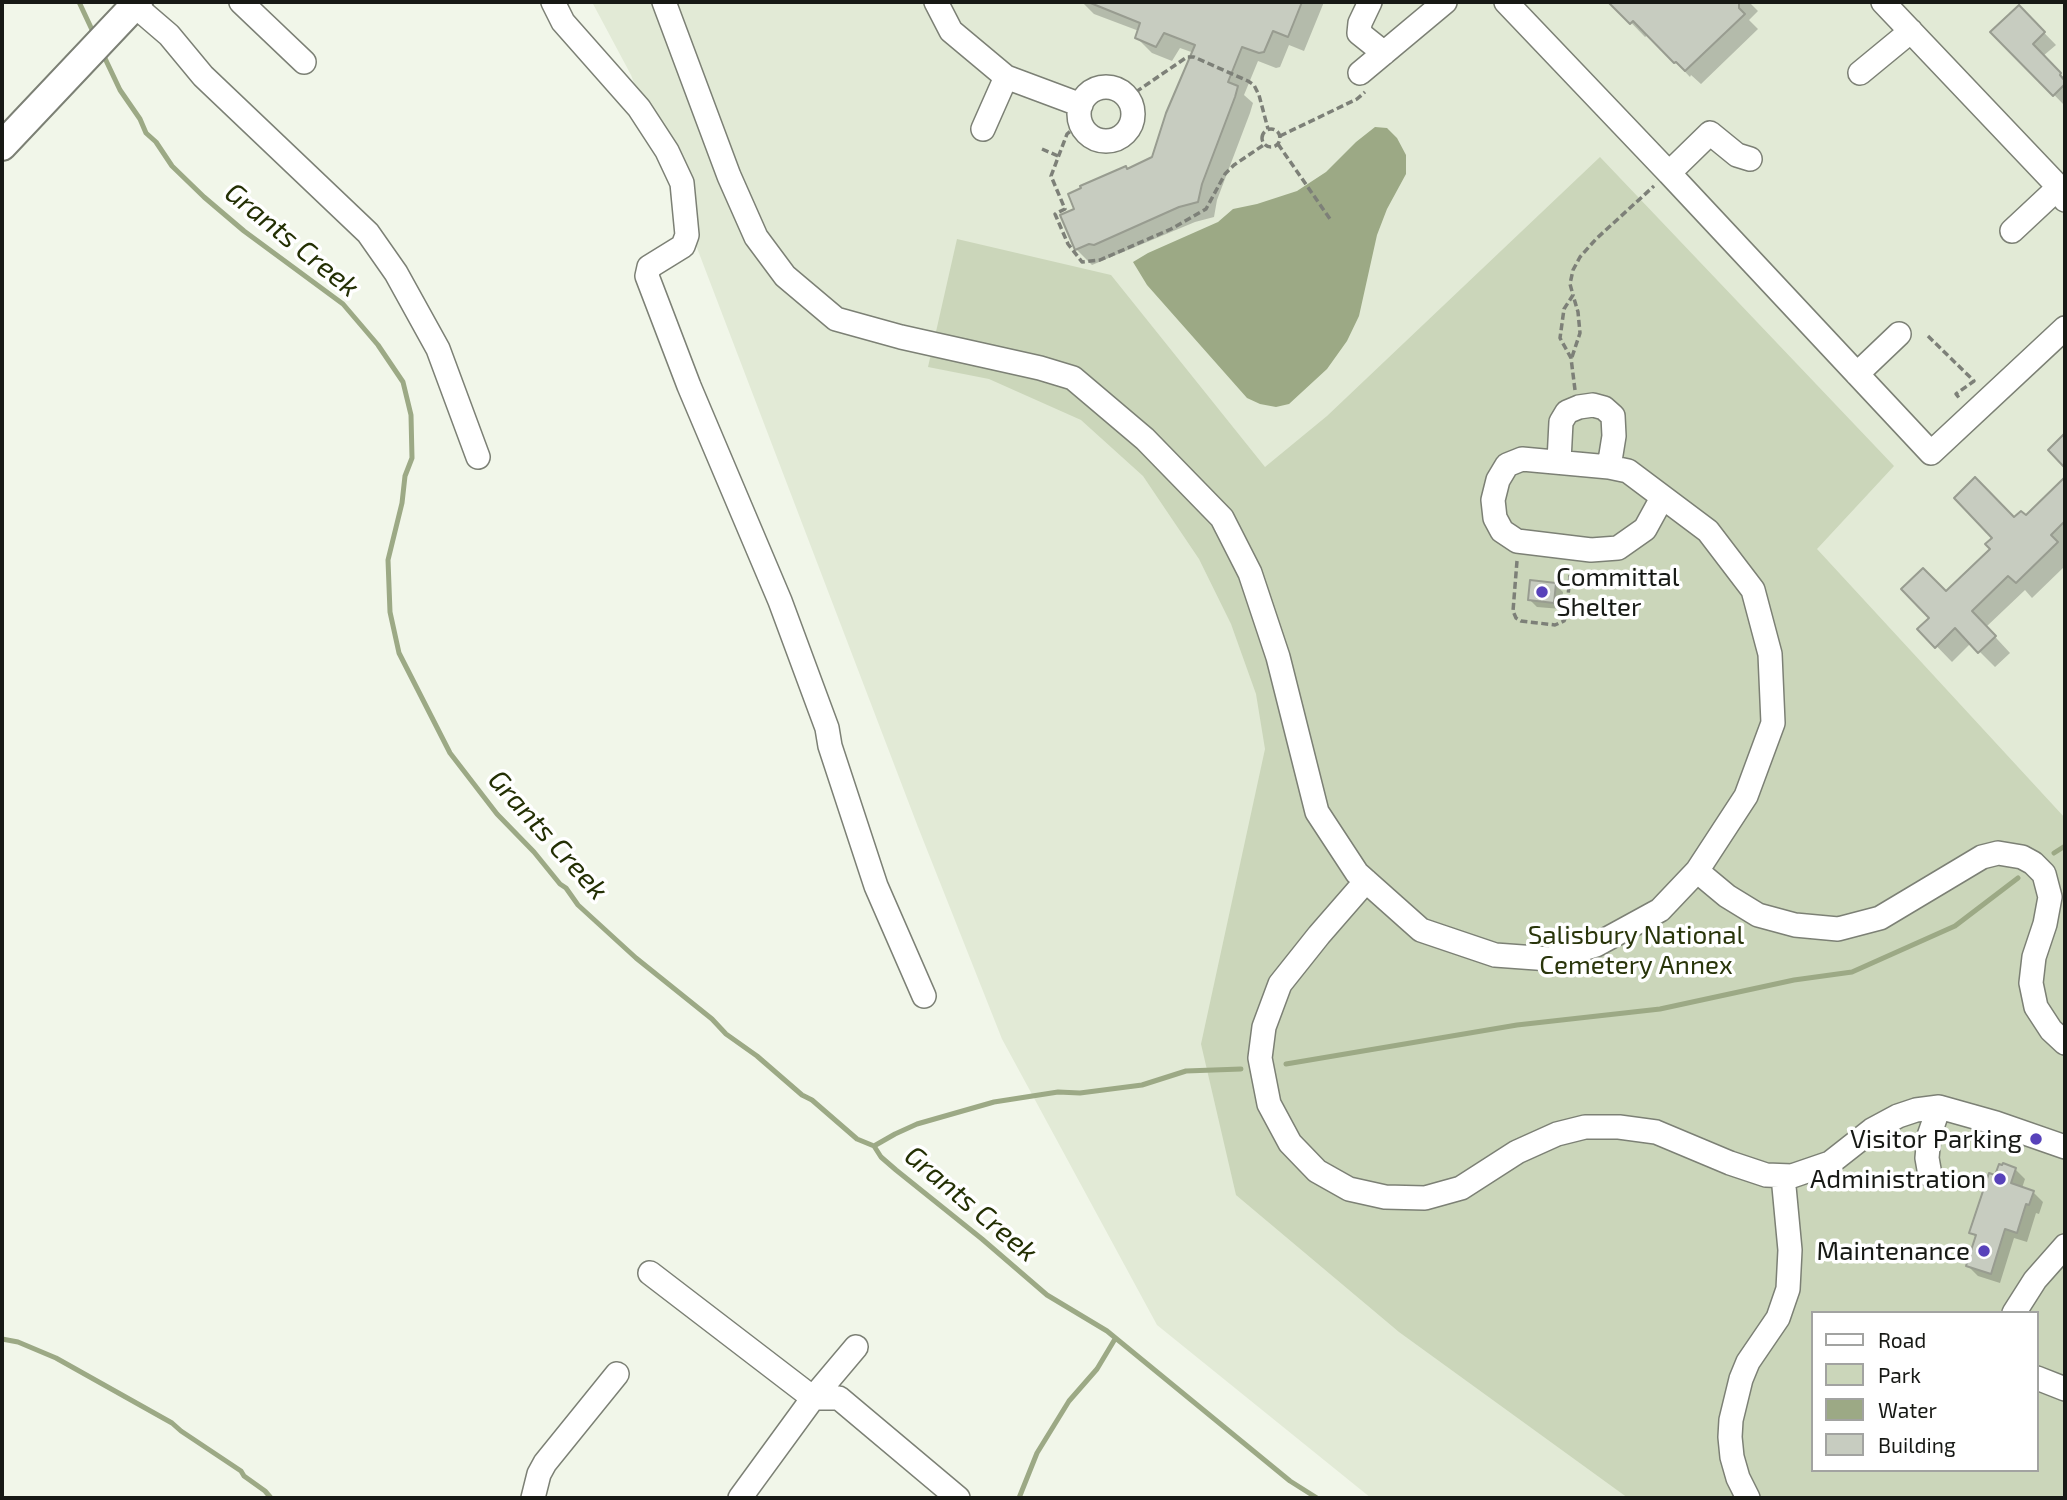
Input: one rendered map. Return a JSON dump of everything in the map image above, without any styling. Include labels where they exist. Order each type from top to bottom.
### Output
[{"type":"main road","points":[[7,141],[131,8]]},
{"type":"street","points":[[553,2],[569,30],[639,108],[667,151],[682,183],[687,235],[683,246],[649,267],[647,276],[689,386],[785,614],[827,728],[830,746],[876,886],[923,996]]},
{"type":"street","points":[[664,2],[729,176],[756,237],[785,276],[836,319],[1073,378],[1145,439],[1222,518],[1250,573],[1278,657],[1317,812],[1357,873],[1421,930],[1494,956],[1550,959],[1596,945],[1660,911],[1697,871],[1746,796],[1773,723],[1770,653],[1753,590],[1708,530],[1628,471],[1559,461],[1522,459],[1507,465],[1498,480],[1493,500],[1494,518],[1502,531],[1519,541],[1591,550],[1618,548],[1645,529],[1662,498]]},
{"type":"street","points":[[936,2],[951,31],[1006,76],[1081,113],[1091,136],[1100,140],[1117,138],[1125,133],[1133,117],[1127,98],[1116,89],[1100,88],[1091,91],[1081,113]]},
{"type":"street","points":[[1370,2],[1360,23],[1359,33],[1371,64],[1446,2]]},
{"type":"street","points":[[1506,2],[1931,453],[2065,328]]},
{"type":"street","points":[[248,4],[304,62]]},
{"type":"street","points":[[1889,4],[1911,31],[2061,186],[2012,231]]},
{"type":"street","points":[[131,8],[169,35],[203,76],[368,233],[396,273],[438,349],[478,457]]},
{"type":"street","points":[[1860,74],[1911,31]]},
{"type":"street","points":[[983,129],[1006,76]]},
{"type":"street","points":[[1669,173],[1710,133],[1737,155],[1750,159]]},
{"type":"street","points":[[1857,374],[1899,334]]},
{"type":"street","points":[[1559,461],[1561,422],[1567,412],[1593,405],[1604,408],[1613,416],[1614,436],[1609,467]]},
{"type":"street","points":[[1697,871],[1727,896],[1758,915],[1795,925],[1838,929],[1880,918],[1982,857],[1998,853],[2022,857],[2044,874],[2050,897],[2045,924],[2034,957],[2031,983],[2036,1007],[2051,1030],[2065,1043]]},
{"type":"street","points":[[1366,881],[1280,984],[1264,1027],[1260,1058],[1269,1104],[1290,1143],[1317,1171],[1349,1188],[1385,1197],[1425,1198],[1461,1188],[1517,1152],[1557,1134],[1585,1127],[1619,1127],[1656,1132],[1730,1163],[1766,1175],[1783,1176],[1793,1176],[1830,1163],[1872,1130],[1898,1116],[1939,1107],[2065,1147]]},
{"type":"street","points":[[1930,1175],[1927,1158],[1929,1136],[1939,1107]]},
{"type":"street","points":[[1748,1498],[1732,1457],[1731,1420],[1748,1362],[1778,1318],[1788,1289],[1790,1250],[1783,1176]]},
{"type":"street","points":[[2015,1311],[2035,1280],[2065,1246]]},
{"type":"street","points":[[650,1273],[813,1398],[839,1398],[958,1498]]},
{"type":"street","points":[[740,1498],[813,1398],[856,1347]]},
{"type":"street","points":[[533,1498],[545,1462],[617,1374]]},
{"type":"street","points":[[2039,1379],[2065,1389]]},
{"type":"path","points":[[1127,98],[1187,57],[1194,57],[1254,85],[1268,129]]},
{"type":"path","points":[[1280,136],[1357,99],[1379,78],[1371,64]]},
{"type":"path","points":[[1081,113],[1067,134],[1051,176],[1065,209],[1055,214],[1074,255],[1082,262],[1100,260],[1171,229],[1206,209],[1225,174],[1265,144]]},
{"type":"path","points":[[1268,129],[1277,131],[1280,136],[1278,144],[1330,219]]},
{"type":"path","points":[[1268,129],[1263,136],[1265,144],[1270,147],[1278,144]]},
{"type":"path","points":[[1042,149],[1058,156]]},
{"type":"path","points":[[1571,358],[1580,332],[1578,312],[1570,284],[1573,270],[1580,257],[1609,226],[1669,173]]},
{"type":"path","points":[[1573,295],[1564,309],[1560,338],[1571,358],[1579,407]]},
{"type":"path","points":[[1928,336],[1974,381],[1956,394],[1973,414]]},
{"type":"path","points":[[1519,541],[1513,611],[1521,621],[1555,625],[1564,621],[1573,548]]},
{"type":"shaded area","points":[[592,2],[2065,2],[2065,1498],[1371,1498],[1157,1325],[1002,1039],[918,827],[631,75]]},
{"type":"green space","name":"Salisbury National Cemetery Annex","points":[[1600,157],[1894,466],[1817,549],[2065,818],[2065,1498],[1628,1498],[1399,1332],[1236,1195],[1201,1044],[1265,749],[1256,694],[1231,624],[1199,559],[1143,476],[1081,420],[989,379],[928,367],[957,239],[1111,275],[1265,467],[1327,416]]},
{"type":"water","points":[[1375,127],[1387,128],[1397,138],[1406,155],[1406,174],[1387,209],[1377,235],[1359,316],[1347,341],[1327,369],[1289,404],[1276,407],[1260,404],[1247,398],[1147,285],[1133,262],[1218,222],[1233,209],[1297,191],[1326,172]]},
{"type":"building","points":[[1088,2],[1302,2],[1288,37],[1273,31],[1264,52],[1242,47],[1228,82],[1238,86],[1235,97],[1202,184],[1198,202],[1179,207],[1094,245],[1089,244],[1075,250],[1060,215],[1074,209],[1068,194],[1081,188],[1080,186],[1152,157],[1166,113],[1195,45],[1164,33],[1156,47],[1135,38],[1140,23]]},
{"type":"building","points":[[1608,2],[1739,2],[1739,8],[1745,14],[1685,71],[1633,21],[1630,24]]},
{"type":"building","points":[[2019,5],[2045,32],[2033,44],[2061,73],[2065,81],[2053,96],[1990,32]]},
{"type":"building","points":[[2065,433],[2065,468],[2048,450]]},
{"type":"building","points":[[1975,477],[2014,517],[2021,511],[2026,515],[2065,477],[2065,521],[2051,535],[2058,542],[2016,583],[2008,576],[1972,611],[1996,636],[1978,653],[1955,628],[1935,648],[1917,629],[1929,618],[1901,589],[1923,568],[1946,591],[1990,549],[1985,544],[1992,538],[1954,498]]},
{"type":"building","name":"Committal Shelter","points":[[1530,580],[1556,583],[1554,603],[1528,600]]},
{"type":"building","points":[[1999,1164],[2016,1168],[2011,1183],[2034,1191],[2029,1205],[2026,1204],[2017,1233],[2005,1229],[1991,1274],[1966,1266],[1976,1235],[1969,1233],[1989,1173],[1995,1175]]},
{"type":"waterway","name":"Grants Creek","points":[[79,2],[94,34]]},
{"type":"waterway","name":"Grants Creek","points":[[102,52],[120,90],[140,119],[146,133],[156,142],[172,166],[244,231],[343,304],[378,345],[403,382],[411,415],[412,458],[405,476],[402,503],[388,560],[390,612],[399,653],[450,753],[497,814],[534,852],[578,905],[636,958],[712,1019],[726,1034],[757,1056],[802,1095],[812,1100],[857,1139],[874,1146],[881,1157],[896,1170],[1047,1295],[1107,1331],[1290,1481],[1317,1498]]},
{"type":"waterway","points":[[2054,853],[2065,846]]},
{"type":"waterway","points":[[1286,1064],[1517,1025],[1660,1009],[1794,980],[1852,972],[1955,926],[2018,878]]},
{"type":"waterway","points":[[874,1146],[917,1124],[994,1102],[1058,1092],[1080,1093],[1142,1085],[1186,1071],[1241,1069]]},
{"type":"waterway","points":[[2,1339],[18,1342],[56,1358],[172,1423],[241,1471],[271,1498]]},
{"type":"waterway","points":[[1019,1498],[1037,1453],[1069,1401],[1097,1369],[1115,1339]]},
{"type":"place","name":"Committal Shelter","points":[[1542,592]]},
{"type":"place","name":"Visitor Parking","points":[[2036,1139]]},
{"type":"place","name":"Administration","points":[[2000,1179]]},
{"type":"place","name":"Maintenance","points":[[1984,1251]]}]
